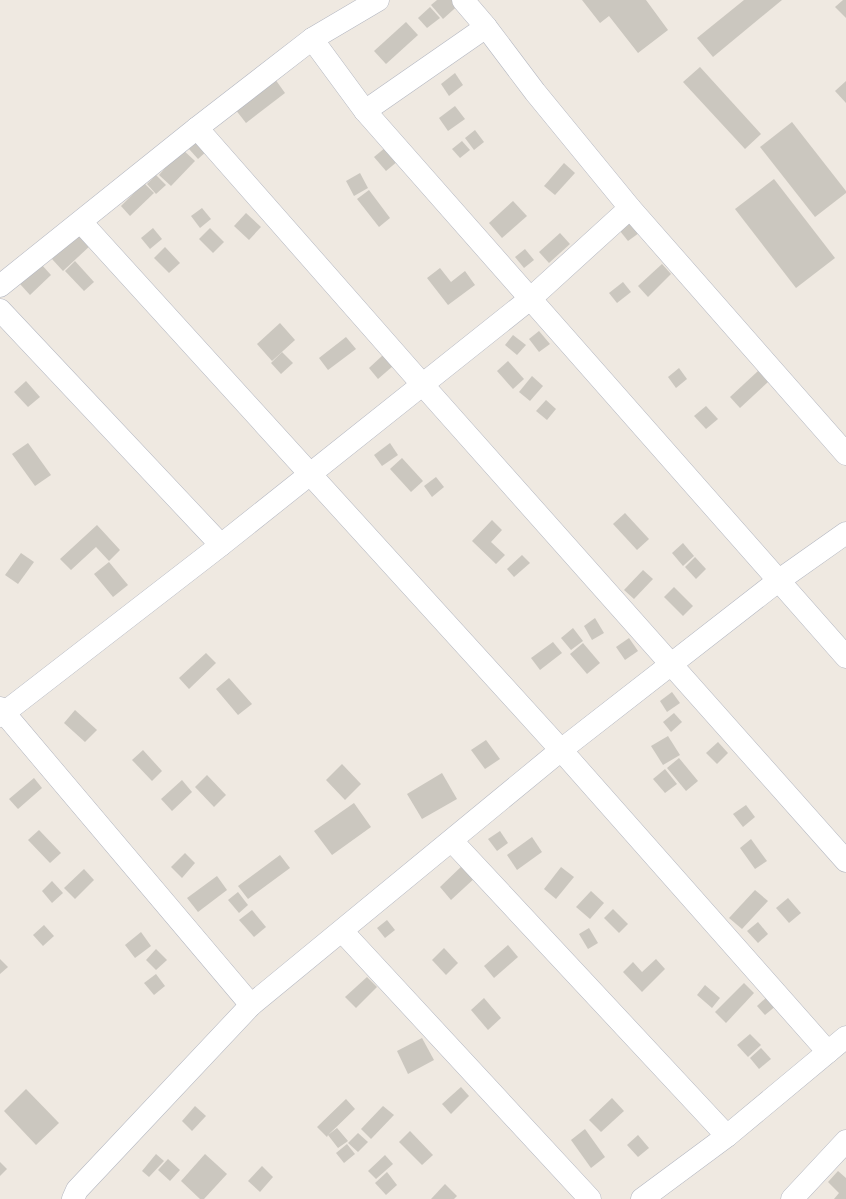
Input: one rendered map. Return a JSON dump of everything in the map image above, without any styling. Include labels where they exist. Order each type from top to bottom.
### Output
[{"type":"street","points":[[0,286],[196,128],[312,39],[378,0]]},
{"type":"street","points":[[463,0],[486,27],[535,92],[630,208],[846,454]]},
{"type":"street","points":[[365,111],[486,27]]},
{"type":"street","points":[[312,39],[365,111],[846,657]]},
{"type":"street","points":[[196,128],[670,665],[846,861]]},
{"type":"street","points":[[251,1005],[1,712],[221,545],[530,299],[630,208]]},
{"type":"street","points":[[81,222],[561,750],[828,1052]]},
{"type":"street","points":[[0,310],[221,545]]},
{"type":"street","points":[[73,1199],[77,1190],[251,1005],[561,750],[778,580],[846,533]]},
{"type":"street","points":[[452,841],[727,1136]]},
{"type":"street","points":[[342,931],[590,1199]]},
{"type":"street","points":[[642,1199],[727,1136],[846,1037]]},
{"type":"street","points":[[792,1199],[846,1141]]},
{"type":"building","points":[[437,0],[463,1],[443,19],[431,5]]},
{"type":"building","points":[[582,0],[646,0],[668,30],[638,53],[609,16],[600,23]]},
{"type":"building","points":[[744,0],[782,0],[713,57],[697,38]]},
{"type":"building","points":[[843,0],[846,0],[846,18],[835,7]]},
{"type":"building","points":[[430,7],[440,18],[427,28],[418,18]]},
{"type":"building","points":[[406,22],[418,35],[386,64],[374,51]]},
{"type":"building","points":[[700,67],[761,134],[745,149],[683,82]]},
{"type":"building","points":[[455,73],[463,85],[449,96],[441,84]]},
{"type":"building","points":[[275,79],[285,93],[246,123],[235,109]]},
{"type":"building","points":[[846,81],[846,103],[835,91]]},
{"type":"building","points":[[455,106],[465,119],[448,131],[439,118]]},
{"type":"building","points":[[792,122],[846,191],[846,193],[815,217],[760,147]]},
{"type":"building","points":[[475,130],[484,142],[474,150],[465,138]]},
{"type":"building","points":[[199,140],[208,150],[198,159],[189,149]]},
{"type":"building","points":[[462,141],[470,150],[460,158],[452,149]]},
{"type":"building","points":[[386,147],[398,161],[386,171],[374,157]]},
{"type":"building","points":[[182,149],[195,161],[171,186],[159,175]]},
{"type":"building","points":[[564,163],[575,173],[555,195],[544,186]]},
{"type":"building","points":[[360,173],[368,188],[354,196],[346,181]]},
{"type":"building","points":[[156,175],[166,185],[156,194],[147,184]]},
{"type":"building","points":[[774,179],[835,258],[796,288],[735,209]]},
{"type":"building","points":[[144,183],[154,193],[130,216],[121,206]]},
{"type":"building","points":[[369,190],[390,218],[379,227],[357,199]]},
{"type":"building","points":[[513,201],[527,216],[502,238],[489,223]]},
{"type":"building","points":[[202,208],[211,219],[200,228],[191,216]]},
{"type":"building","points":[[246,213],[261,227],[249,240],[234,226]]},
{"type":"building","points":[[630,223],[639,233],[628,241],[620,231]]},
{"type":"building","points":[[153,228],[162,239],[150,249],[141,238]]},
{"type":"building","points":[[210,228],[224,242],[213,253],[199,239]]},
{"type":"building","points":[[81,232],[92,244],[63,271],[52,259]]},
{"type":"building","points":[[560,233],[570,244],[549,263],[539,252]]},
{"type":"building","points":[[165,247],[180,263],[169,273],[154,258]]},
{"type":"building","points":[[525,249],[534,260],[524,268],[515,257]]},
{"type":"building","points":[[75,261],[94,282],[84,291],[65,271]]},
{"type":"building","points":[[41,264],[51,275],[30,295],[20,284]]},
{"type":"building","points":[[662,264],[671,274],[648,297],[638,286]]},
{"type":"building","points":[[440,268],[451,282],[465,271],[475,285],[448,305],[427,278]]},
{"type":"building","points":[[623,282],[631,292],[617,303],[609,293]]},
{"type":"building","points":[[280,323],[295,340],[272,361],[257,344]]},
{"type":"building","points":[[539,331],[550,344],[539,352],[529,339]]},
{"type":"building","points":[[513,335],[526,345],[517,355],[505,345]]},
{"type":"building","points":[[346,337],[356,349],[328,370],[319,358]]},
{"type":"building","points":[[282,352],[293,363],[281,374],[271,363]]},
{"type":"building","points":[[383,355],[393,366],[378,379],[369,368]]},
{"type":"building","points":[[508,361],[524,379],[513,389],[497,371]]},
{"type":"building","points":[[679,368],[687,379],[676,388],[668,377]]},
{"type":"building","points":[[758,371],[768,382],[740,408],[730,397]]},
{"type":"building","points":[[532,376],[543,386],[530,401],[519,392]]},
{"type":"building","points":[[26,381],[40,397],[28,407],[14,392]]},
{"type":"building","points":[[546,400],[556,409],[547,420],[536,411]]},
{"type":"building","points":[[706,406],[718,419],[706,429],[694,416]]},
{"type":"building","points":[[28,443],[51,475],[35,486],[12,454]]},
{"type":"building","points":[[390,443],[398,455],[382,466],[374,455]]},
{"type":"building","points":[[402,458],[423,481],[411,492],[390,469]]},
{"type":"building","points":[[436,477],[444,487],[432,497],[424,486]]},
{"type":"building","points":[[625,513],[649,539],[637,550],[613,524]]},
{"type":"building","points":[[492,520],[502,530],[491,542],[505,555],[496,564],[472,541]]},
{"type":"building","points":[[97,525],[120,550],[109,561],[96,547],[71,570],[60,559]]},
{"type":"building","points":[[683,543],[694,556],[683,566],[672,553]]},
{"type":"building","points":[[21,553],[34,562],[18,584],[5,575]]},
{"type":"building","points":[[522,555],[530,563],[514,577],[507,569]]},
{"type":"building","points":[[695,557],[706,569],[696,579],[685,567]]},
{"type":"building","points":[[109,562],[128,585],[113,597],[94,574]]},
{"type":"building","points":[[643,570],[653,579],[634,599],[624,590]]},
{"type":"building","points":[[674,587],[693,606],[683,616],[664,597]]},
{"type":"building","points":[[595,618],[604,633],[592,640],[584,626]]},
{"type":"building","points":[[573,628],[583,641],[571,650],[561,638]]},
{"type":"building","points":[[629,638],[638,651],[625,660],[616,647]]},
{"type":"building","points":[[553,642],[562,653],[540,670],[531,658]]},
{"type":"building","points":[[583,643],[600,663],[587,674],[570,654]]},
{"type":"building","points":[[206,653],[216,663],[189,689],[179,678]]},
{"type":"building","points":[[229,678],[252,704],[238,715],[216,689]]},
{"type":"building","points":[[672,692],[680,703],[667,712],[660,701]]},
{"type":"building","points":[[75,710],[97,730],[85,742],[64,723]]},
{"type":"building","points":[[674,713],[682,722],[671,732],[663,722]]},
{"type":"building","points":[[668,736],[680,755],[663,765],[651,746]]},
{"type":"building","points":[[486,740],[500,759],[485,769],[471,750]]},
{"type":"building","points":[[718,742],[728,753],[717,764],[706,753]]},
{"type":"building","points":[[143,750],[162,771],[152,781],[132,760]]},
{"type":"building","points":[[679,758],[698,781],[686,791],[667,768]]},
{"type":"building","points":[[342,764],[361,784],[345,800],[326,780]]},
{"type":"building","points":[[665,769],[677,784],[665,793],[653,779]]},
{"type":"building","points":[[442,773],[457,799],[422,819],[407,794]]},
{"type":"building","points":[[207,775],[226,795],[214,807],[195,787]]},
{"type":"building","points":[[34,778],[42,788],[18,809],[9,799]]},
{"type":"building","points":[[182,780],[192,792],[172,811],[161,799]]},
{"type":"building","points":[[354,803],[371,827],[332,855],[314,831]]},
{"type":"building","points":[[746,805],[755,817],[743,827],[733,814]]},
{"type":"building","points":[[39,830],[61,853],[50,863],[28,840]]},
{"type":"building","points":[[500,831],[508,843],[497,851],[488,839]]},
{"type":"building","points":[[532,837],[542,852],[517,870],[507,855]]},
{"type":"building","points":[[751,839],[767,861],[755,869],[740,848]]},
{"type":"building","points":[[185,853],[195,863],[182,878],[171,867]]},
{"type":"building","points":[[280,855],[290,868],[248,899],[238,886]]},
{"type":"building","points":[[465,863],[477,876],[451,900],[440,887]]},
{"type":"building","points":[[561,867],[574,877],[556,899],[544,889]]},
{"type":"building","points":[[84,869],[94,880],[75,899],[64,888]]},
{"type":"building","points":[[217,876],[227,890],[198,912],[187,898]]},
{"type":"building","points":[[52,881],[63,893],[52,903],[42,891]]},
{"type":"building","points":[[755,890],[768,901],[742,929],[729,918]]},
{"type":"building","points":[[591,891],[604,903],[590,919],[576,907]]},
{"type":"building","points":[[238,892],[248,905],[239,913],[228,900]]},
{"type":"building","points":[[788,898],[801,913],[789,923],[776,908]]},
{"type":"building","points":[[613,909],[628,924],[619,933],[604,918]]},
{"type":"building","points":[[252,910],[266,927],[254,937],[239,920]]},
{"type":"building","points":[[387,920],[395,930],[385,938],[377,928]]},
{"type":"building","points":[[758,922],[768,934],[758,943],[747,931]]},
{"type":"building","points":[[44,925],[54,936],[43,946],[33,935]]},
{"type":"building","points":[[589,928],[598,943],[588,949],[579,934]]},
{"type":"building","points":[[141,932],[151,946],[135,958],[125,945]]},
{"type":"building","points":[[508,945],[518,957],[494,978],[484,966]]},
{"type":"building","points":[[444,948],[458,963],[446,975],[432,960]]},
{"type":"building","points":[[156,949],[167,960],[156,970],[146,960]]},
{"type":"building","points":[[0,959],[8,967],[0,974]]},
{"type":"building","points":[[656,959],[665,969],[642,992],[623,972],[633,962],[642,972]]},
{"type":"building","points":[[156,974],[165,986],[154,995],[144,983]]},
{"type":"building","points":[[367,977],[377,987],[356,1008],[345,997]]},
{"type":"building","points":[[744,983],[754,993],[726,1023],[715,1012]]},
{"type":"building","points":[[705,985],[720,998],[712,1008],[697,995]]},
{"type":"building","points":[[769,995],[777,1005],[765,1015],[757,1006]]},
{"type":"building","points":[[484,998],[501,1018],[488,1030],[471,1010]]},
{"type":"building","points":[[750,1034],[761,1045],[748,1057],[737,1045]]},
{"type":"building","points":[[422,1038],[434,1060],[408,1074],[397,1051]]},
{"type":"building","points":[[761,1048],[771,1059],[759,1069],[750,1058]]},
{"type":"building","points":[[461,1087],[469,1096],[451,1114],[442,1104]]},
{"type":"building","points":[[26,1089],[59,1123],[36,1145],[4,1111]]},
{"type":"building","points":[[612,1098],[624,1111],[601,1132],[589,1120]]},
{"type":"building","points":[[346,1099],[355,1109],[327,1137],[317,1127]]},
{"type":"building","points":[[195,1106],[206,1116],[192,1131],[182,1121]]},
{"type":"building","points":[[383,1106],[394,1115],[371,1139],[361,1129]]},
{"type":"building","points":[[337,1128],[348,1141],[338,1148],[328,1135]]},
{"type":"building","points":[[585,1129],[605,1157],[591,1168],[571,1140]]},
{"type":"building","points":[[410,1131],[433,1155],[422,1165],[399,1142]]},
{"type":"building","points":[[358,1133],[368,1142],[358,1152],[348,1143]]},
{"type":"building","points":[[638,1135],[649,1148],[638,1157],[627,1145]]},
{"type":"building","points":[[347,1144],[355,1154],[344,1163],[336,1153]]},
{"type":"building","points":[[156,1154],[164,1161],[149,1177],[142,1171]]},
{"type":"building","points":[[205,1154],[227,1174],[204,1199],[200,1199],[181,1181]]},
{"type":"building","points":[[385,1155],[393,1164],[376,1179],[368,1171]]},
{"type":"building","points":[[168,1159],[180,1170],[170,1181],[158,1170]]},
{"type":"building","points":[[0,1162],[7,1169],[0,1176]]},
{"type":"building","points":[[262,1166],[273,1177],[260,1192],[248,1181]]},
{"type":"building","points":[[838,1171],[846,1178],[846,1199],[834,1199],[839,1193],[828,1182]]},
{"type":"building","points":[[387,1172],[397,1185],[386,1195],[375,1183]]},
{"type":"building","points":[[445,1184],[457,1196],[454,1199],[431,1199]]}]
